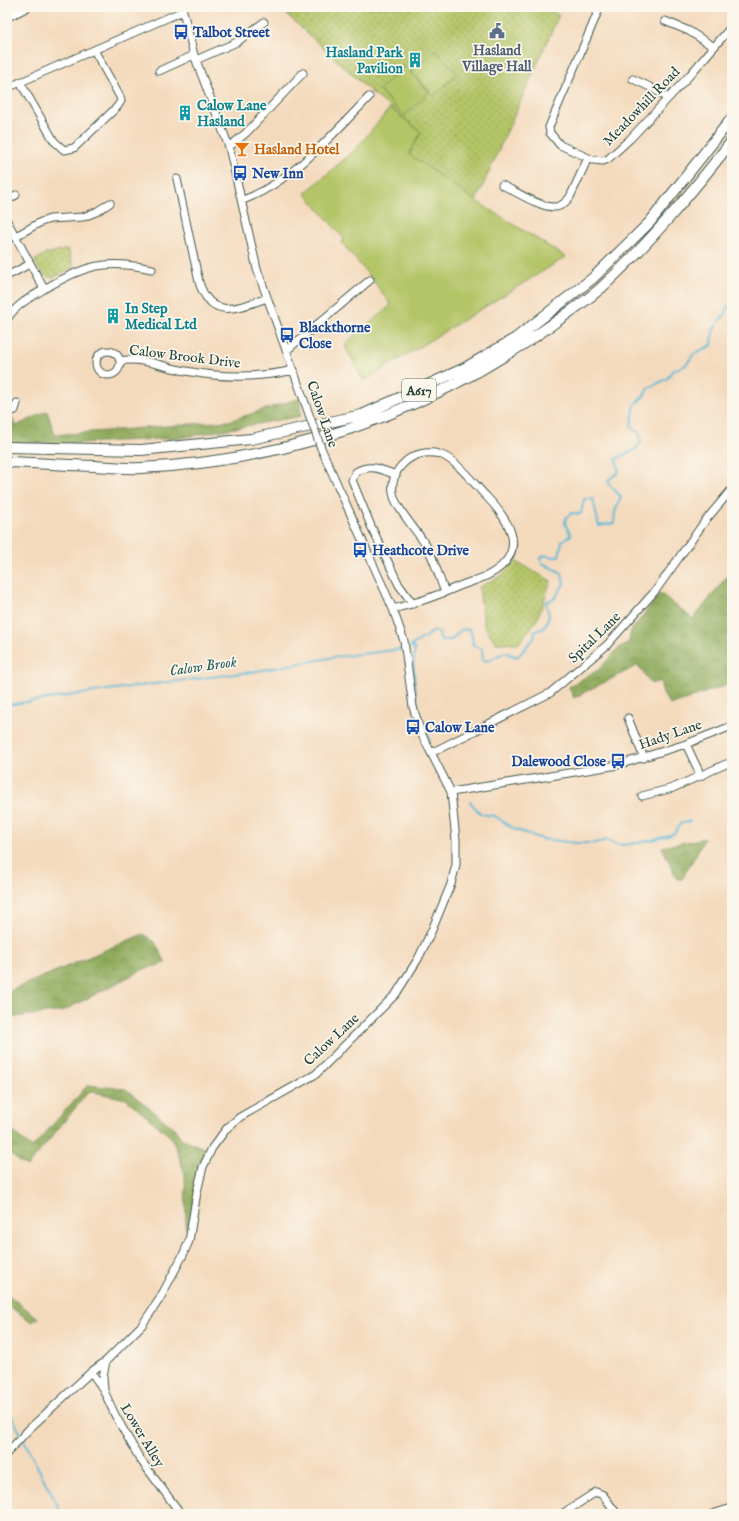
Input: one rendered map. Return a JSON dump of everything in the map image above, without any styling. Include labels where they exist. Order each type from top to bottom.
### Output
[{"type":"highway","name":"A617","points":[[7,447],[141,450],[251,439],[362,415],[459,372],[516,338],[593,278],[650,222],[732,118]]},
{"type":"highway","name":"A617","points":[[7,462],[139,468],[212,462],[290,448],[360,426],[420,402],[504,357],[560,319],[600,289],[652,238],[732,141]]},
{"type":"main road","points":[[7,17],[27,7]]},
{"type":"street","name":"Meadowhill Road","points":[[600,7],[549,127],[554,141],[588,158],[602,161],[608,159],[668,98],[732,26]]},
{"type":"street","points":[[7,88],[183,9]]},
{"type":"street","name":"Calow Lane","points":[[7,1453],[29,1428],[91,1372],[106,1361],[150,1315],[183,1255],[189,1240],[203,1167],[212,1148],[228,1128],[259,1105],[290,1090],[316,1074],[345,1043],[383,1009],[396,994],[407,978],[432,930],[456,864],[456,840],[451,792],[421,733],[413,707],[404,641],[393,609],[321,448],[287,350],[267,298],[257,269],[229,147],[195,57],[183,9]]},
{"type":"street","points":[[159,71],[195,57],[238,45],[264,22]]},
{"type":"street","points":[[667,24],[698,36],[714,47]]},
{"type":"street","points":[[20,82],[54,141],[64,150],[74,148],[117,107],[121,101],[94,50]]},
{"type":"street","points":[[229,147],[246,133],[303,73]]},
{"type":"street","points":[[632,79],[639,86],[661,92],[668,98]]},
{"type":"street","points":[[242,200],[258,193],[313,154],[369,97]]},
{"type":"street","points":[[502,185],[514,187],[549,206],[556,207],[562,205],[573,193],[588,158]]},
{"type":"street","points":[[177,179],[176,188],[202,294],[214,306],[225,309],[242,306],[267,298]]},
{"type":"street","points":[[7,200],[16,195]]},
{"type":"street","points":[[16,236],[40,222],[50,219],[83,217],[102,212],[110,203]]},
{"type":"street","points":[[7,221],[44,289]]},
{"type":"street","points":[[7,318],[18,305],[71,274],[91,266],[142,263],[152,269]]},
{"type":"street","points":[[7,276],[30,264]]},
{"type":"street","points":[[287,350],[370,280]]},
{"type":"street","name":"Calow Brook Drive","points":[[120,361],[132,359],[146,361],[188,372],[238,376],[262,376],[294,370]]},
{"type":"street","points":[[7,413],[17,410]]},
{"type":"street","points":[[393,609],[413,604],[445,592],[494,572],[505,562],[511,551],[513,540],[510,526],[492,502],[447,457],[429,453],[414,455],[402,464],[396,475],[394,497],[428,549],[445,592]]},
{"type":"street","points":[[396,475],[374,467],[367,467],[356,472],[352,480],[370,526],[399,585],[413,604]]},
{"type":"street","name":"Spital Lane","points":[[431,753],[550,693],[608,645],[656,590],[705,521],[732,488]]},
{"type":"street","points":[[628,718],[644,758]]},
{"type":"street","name":"Hady Lane","points":[[451,792],[618,765],[686,744],[732,726]]},
{"type":"street","points":[[686,744],[701,776]]},
{"type":"street","points":[[642,796],[674,788],[726,764]]},
{"type":"street","name":"Lower Alley","points":[[106,1361],[103,1377],[104,1391],[115,1415],[140,1459],[181,1514]]},
{"type":"street","points":[[91,1372],[104,1391]]},
{"type":"street","points":[[562,1514],[596,1492],[603,1495],[617,1514]]},
{"type":"street","points":[[712,1514],[732,1508]]},
{"type":"green space","points":[[279,7],[543,7],[559,15],[476,201],[408,154],[421,132],[372,93]]},
{"type":"green space","points":[[435,49],[457,73],[434,96],[411,72]]},
{"type":"green space","points":[[404,66],[429,92],[404,116],[379,90]]},
{"type":"green space","points":[[390,108],[421,132],[409,154],[476,201],[566,257],[364,381],[346,348],[346,343],[391,305],[372,279],[342,243],[344,239],[305,193],[355,150]]},
{"type":"green space","points":[[68,249],[74,268],[52,278],[43,275],[34,261],[45,254]]},
{"type":"green space","points":[[300,398],[301,416],[180,438],[60,444],[7,443],[7,417],[11,416],[16,426],[47,411],[55,435],[229,421]]},
{"type":"green space","points":[[515,561],[551,581],[537,620],[518,644],[496,643],[484,625],[479,587],[501,576]]},
{"type":"green space","points":[[732,570],[732,683],[670,705],[663,694],[660,681],[651,684],[638,665],[574,698],[569,687],[598,670],[620,647],[629,642],[631,631],[660,593],[693,619]]},
{"type":"green space","points":[[705,838],[682,879],[677,879],[662,847]]},
{"type":"green space","points":[[143,934],[155,942],[166,963],[144,969],[63,1011],[7,1018],[7,992]]},
{"type":"green space","points":[[88,1085],[126,1089],[175,1129],[181,1138],[206,1149],[190,1221],[186,1229],[185,1174],[172,1138],[126,1099],[89,1091],[27,1167],[7,1152],[8,1127],[32,1148]]},
{"type":"green space","points":[[7,1294],[38,1318],[32,1322],[7,1305]]},
{"type":"waterway","points":[[409,647],[434,631],[439,633],[441,640],[451,640],[461,630],[469,629],[472,635],[473,645],[482,649],[483,661],[490,660],[505,652],[517,657],[534,639],[535,631],[544,628],[549,616],[546,602],[555,598],[564,584],[562,573],[542,563],[541,558],[544,555],[553,557],[559,556],[562,541],[571,535],[565,524],[566,518],[572,513],[581,514],[584,499],[593,499],[599,526],[614,523],[615,511],[621,497],[609,484],[608,480],[619,472],[616,459],[636,449],[641,441],[639,433],[631,427],[635,404],[644,396],[648,388],[667,379],[672,371],[686,365],[694,354],[712,345],[713,331],[726,314],[727,308],[732,302]]},
{"type":"waterway","points":[[412,646],[415,651],[414,673],[419,713],[422,724],[430,741]]},
{"type":"waterway","name":"Calow Brook","points":[[7,705],[115,689],[251,672],[335,657],[402,649]]},
{"type":"waterway","points":[[470,802],[481,814],[495,816],[514,829],[542,839],[577,843],[595,843],[607,840],[613,844],[621,845],[645,842],[675,833],[680,824],[690,821]]},
{"type":"waterway","points":[[7,1406],[21,1435]]},
{"type":"waterway","points":[[23,1439],[62,1514]]},
{"type":"place","name":"Hasland Village Hall","points":[[497,31]]},
{"type":"place","name":"Talbot Street","points":[[181,32]]},
{"type":"place","name":"Hasland Park Pavilion","points":[[415,60]]},
{"type":"place","name":"Calow Lane Hasland","points":[[185,113]]},
{"type":"place","name":"Hasland Hotel","points":[[242,149]]},
{"type":"place","name":"New Inn","points":[[240,173]]},
{"type":"place","name":"In Step Medical Ltd","points":[[113,316]]},
{"type":"place","name":"Blackthorne Close","points":[[287,335]]},
{"type":"place","name":"Heathcote Drive","points":[[360,550]]},
{"type":"place","name":"Calow Lane","points":[[413,727]]},
{"type":"place","name":"Dalewood Close","points":[[618,761]]}]
